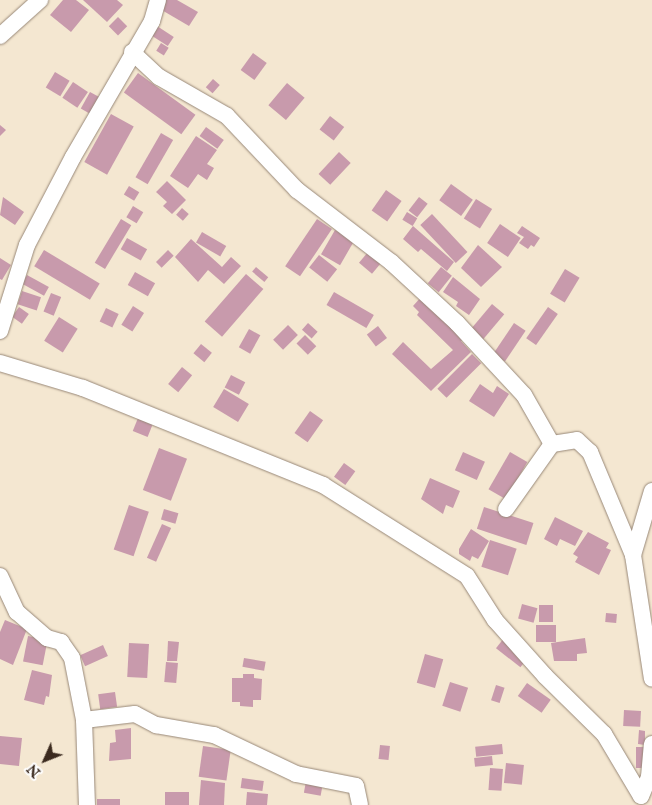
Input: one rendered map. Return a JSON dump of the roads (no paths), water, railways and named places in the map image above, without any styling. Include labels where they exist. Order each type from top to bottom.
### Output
[{"type":"street","points":[[0,36],[40,0]]},
{"type":"street","points":[[0,331],[28,245],[132,52],[152,21],[158,0]]},
{"type":"street","points":[[132,52],[159,77],[228,116],[297,190],[390,262],[457,323],[524,395],[552,444]]},
{"type":"street","points":[[0,363],[84,388],[301,474],[467,576],[495,620],[546,676],[604,734],[643,801]]},
{"type":"street","points":[[506,509],[552,444],[577,440],[590,452],[633,554],[652,679]]},
{"type":"street","points":[[633,554],[652,491]]},
{"type":"street","points":[[0,576],[18,612],[47,638],[61,642],[72,658],[84,720],[87,805]]},
{"type":"street","points":[[84,720],[136,714],[156,725],[214,735],[296,774],[356,786],[360,805]]},
{"type":"street","points":[[643,801],[649,777],[652,744]]}]
